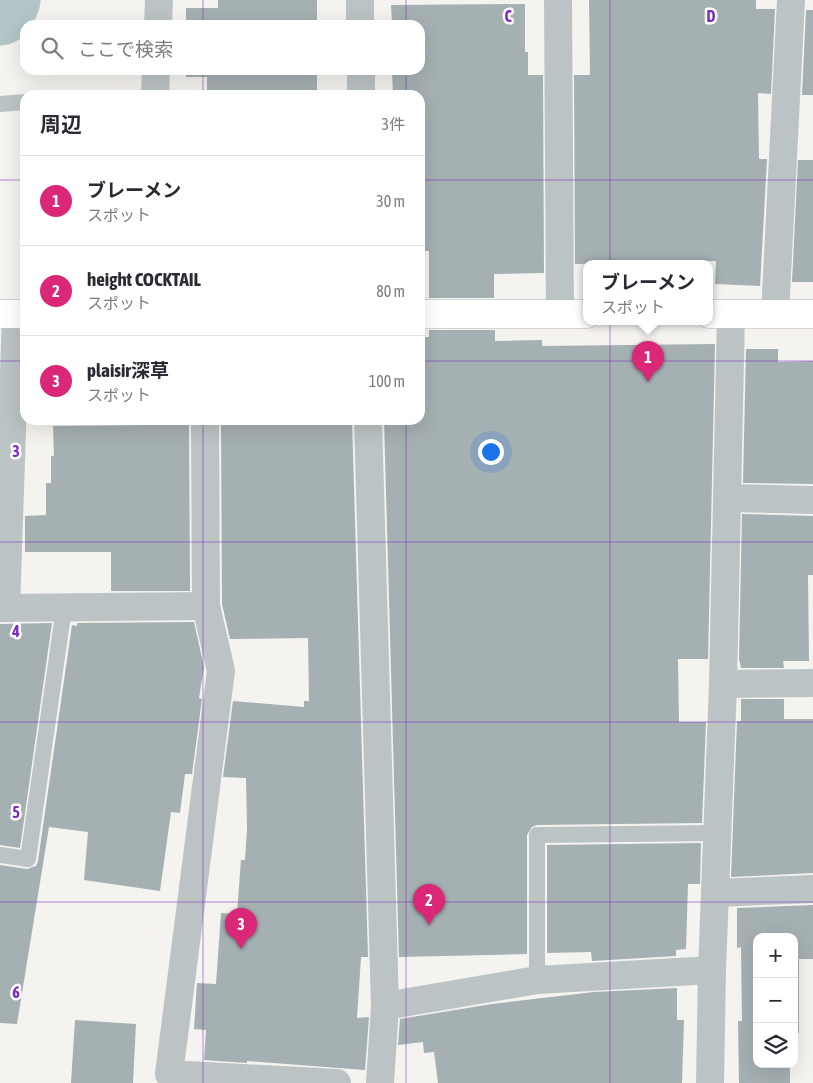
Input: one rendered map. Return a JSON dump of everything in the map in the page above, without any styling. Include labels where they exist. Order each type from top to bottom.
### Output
[{"type":"street","points":[[158,20],[159,0]]},
{"type":"street","points":[[360,0],[360,20]]},
{"type":"street","points":[[425,314],[573,314],[558,0]]},
{"type":"street","points":[[775,314],[790,0]]},
{"type":"street","points":[[155,90],[156,75]]},
{"type":"street","points":[[361,75],[361,90]]},
{"type":"street","points":[[14,314],[3,608],[206,606]]},
{"type":"street","points":[[710,1083],[712,970],[723,684],[726,498],[720,314],[813,314]]},
{"type":"street","points":[[205,425],[206,606],[221,671],[169,1074],[337,1083]]},
{"type":"street","points":[[368,425],[385,1006],[380,1083]]},
{"type":"street","points":[[726,498],[813,500]]},
{"type":"street","points":[[723,684],[813,683]]},
{"type":"street","points":[[715,893],[813,889]]},
{"type":"street","points":[[385,1006],[537,980],[712,970]]},
{"type":"lane","points":[[0,104],[20,102]]},
{"type":"lane","points":[[0,856],[28,859],[64,608]]},
{"type":"lane","points":[[537,980],[537,835],[717,833]]},
{"type":"building","points":[[218,0],[317,0],[317,20],[186,20],[186,8],[218,8]]},
{"type":"building","points":[[589,0],[756,0],[756,9],[775,9],[771,94],[758,93],[759,159],[767,159],[760,286],[715,284],[716,261],[713,260],[583,260],[583,264],[575,264],[574,75],[590,75]]},
{"type":"building","points":[[525,4],[525,52],[528,52],[528,75],[543,75],[544,273],[494,274],[494,298],[429,298],[429,251],[425,251],[425,90],[393,90],[392,75],[425,75],[425,20],[392,20],[391,5]]},
{"type":"building","points":[[806,10],[813,10],[813,95],[802,95]]},
{"type":"building","points":[[186,75],[317,75],[317,90],[207,90],[207,77],[186,77]]},
{"type":"building","points":[[798,160],[813,160],[813,282],[792,282]]},
{"type":"building","points":[[429,330],[495,330],[495,341],[542,340],[542,346],[715,344],[708,659],[678,659],[679,722],[706,722],[702,823],[537,825],[532,827],[527,835],[527,954],[399,957],[384,425],[425,425],[425,337],[429,337]]},
{"type":"building","points":[[746,349],[778,349],[778,362],[813,361],[813,484],[743,483]]},
{"type":"building","points":[[189,425],[190,591],[111,591],[111,552],[25,552],[25,516],[46,515],[46,483],[51,483],[51,456],[54,456],[53,426]]},
{"type":"building","points":[[221,425],[352,425],[368,957],[361,957],[357,1018],[369,1017],[365,1070],[247,1061],[247,1063],[204,1060],[206,1030],[194,1029],[197,983],[216,984],[221,913],[237,914],[241,860],[245,860],[247,829],[246,778],[223,777],[233,701],[304,707],[304,701],[309,701],[308,638],[230,639],[222,604]]},
{"type":"building","points":[[742,514],[813,516],[813,575],[808,575],[809,661],[783,661],[784,668],[741,668],[739,659]]},
{"type":"building","points":[[194,622],[204,667],[199,698],[202,699],[192,774],[185,774],[180,813],[171,812],[160,891],[84,880],[88,832],[49,827],[17,1024],[0,1023],[0,865],[27,869],[36,866],[38,861],[72,625],[77,626],[77,623]]},
{"type":"building","points":[[52,623],[20,848],[0,845],[0,624]]},
{"type":"building","points":[[741,699],[784,699],[784,719],[813,719],[813,873],[731,877],[737,721],[741,721]]},
{"type":"building","points":[[701,843],[700,884],[688,884],[686,949],[676,950],[676,956],[592,961],[591,952],[547,953],[547,845]]},
{"type":"building","points":[[813,905],[813,959],[799,959],[799,1033],[798,933],[753,933],[753,1068],[790,1068],[790,1083],[739,1083],[738,1021],[742,1021],[741,947],[737,948],[737,908]]},
{"type":"building","points":[[677,988],[677,1020],[684,1020],[682,1083],[438,1083],[434,1052],[424,1053],[423,1042],[398,1045],[400,1019],[492,1004],[594,992]]},
{"type":"building","points":[[75,1020],[136,1024],[133,1083],[71,1083]]},
{"type":"waterway","points":[[0,11],[6,0]]},
{"type":"place","name":"ブレーメン","points":[[648,382]]},
{"type":"place","name":"height COCKTAIL","points":[[429,925]]},
{"type":"place","name":"plaisir深草","points":[[241,949]]}]
